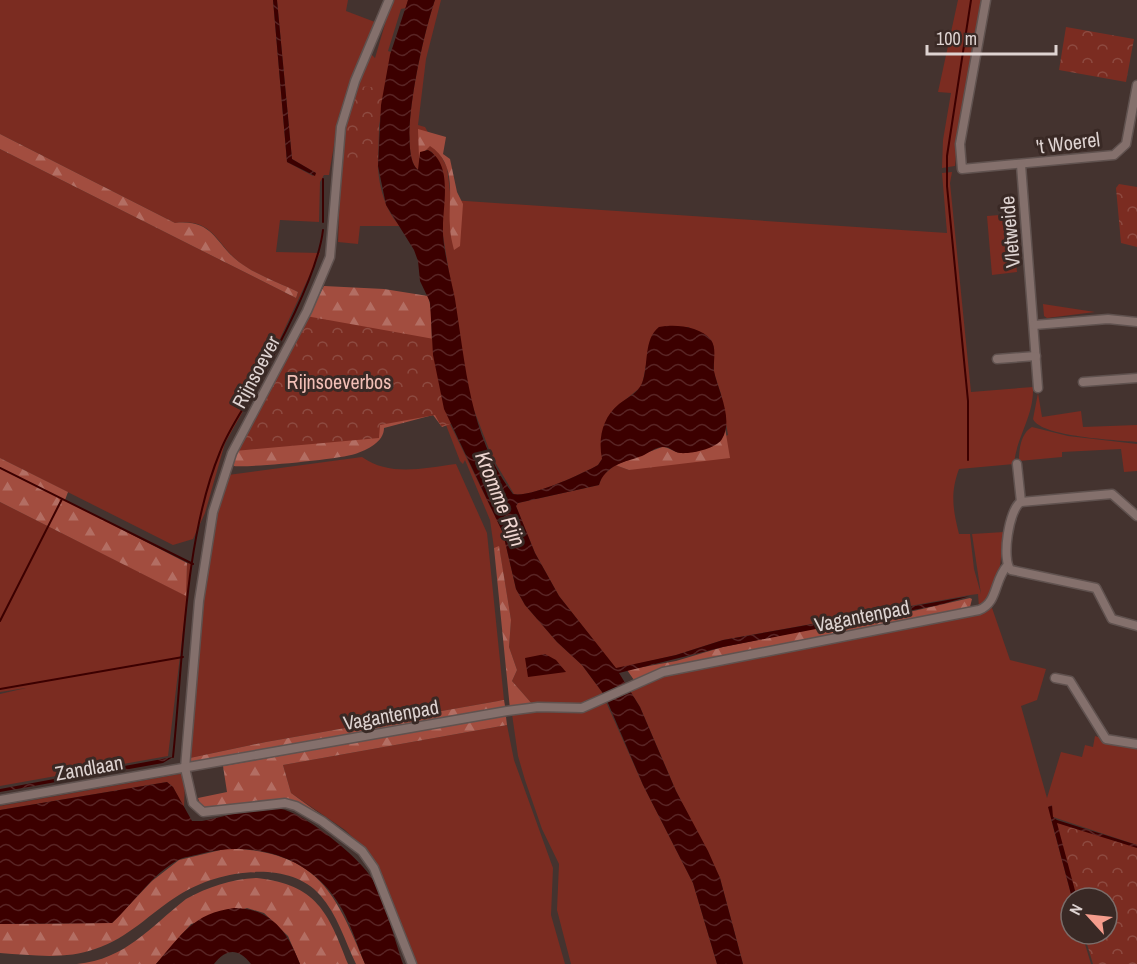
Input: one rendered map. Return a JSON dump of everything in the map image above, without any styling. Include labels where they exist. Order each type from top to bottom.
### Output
[{"type":"street","name":"Rijnsoever","points":[[389,0],[355,81],[341,127],[330,257],[307,311],[232,453],[218,489],[199,600],[185,768],[193,803],[203,812],[285,803],[297,806],[322,821],[362,852],[374,868],[412,964]]},
{"type":"street","name":"Vletweide","points":[[986,0],[960,144],[962,169],[1021,165],[1038,388]]},
{"type":"street","name":"'t Woerel","points":[[1021,165],[1114,155],[1122,150],[1126,144],[1137,85]]},
{"type":"street","points":[[1034,325],[1108,319],[1137,322]]},
{"type":"street","points":[[997,359],[1036,356]]},
{"type":"street","points":[[1083,382],[1137,378]]},
{"type":"street","points":[[1017,464],[1020,502]]},
{"type":"street","points":[[1137,516],[1112,494],[1020,502],[1012,510],[1005,558],[1011,570],[1096,588],[1112,619],[1137,626]]},
{"type":"street","name":"Vagantenpad","points":[[185,768],[507,711],[538,707],[582,708],[663,672],[979,610],[991,601],[999,575],[1007,566]]},
{"type":"street","points":[[1055,678],[1070,681],[1106,740],[1137,744]]},
{"type":"street","name":"Zandlaan","points":[[0,800],[185,768]]},
{"type":"green space","points":[[0,0],[273,0],[287,162],[313,176],[316,173],[292,159],[277,0],[348,0],[346,11],[375,22],[339,115],[329,175],[324,175],[320,182],[319,222],[280,220],[276,252],[320,253],[261,379],[225,443],[205,513],[193,539],[173,545],[0,458],[0,149],[296,298],[298,292],[246,267],[231,255],[206,228],[198,224],[175,223],[0,134]]},
{"type":"green space","points":[[392,0],[408,0],[406,8],[401,9],[388,51],[391,52],[380,118],[378,165],[381,188],[388,208],[400,226],[360,226],[358,244],[338,242],[342,138],[369,52],[375,58]]},
{"type":"green space","points":[[435,0],[441,0],[426,59],[418,125],[425,127],[447,167],[451,200],[947,233],[942,173],[952,172],[950,183],[971,392],[1033,387],[1031,408],[1018,444],[1014,464],[959,469],[954,486],[954,509],[959,534],[970,534],[974,569],[981,594],[972,534],[1004,532],[1000,566],[987,603],[979,607],[978,594],[970,595],[723,640],[676,655],[616,669],[559,596],[535,553],[516,506],[518,503],[599,485],[602,476],[615,465],[629,470],[728,435],[721,394],[714,373],[714,348],[711,340],[688,327],[659,327],[651,339],[642,386],[613,410],[602,459],[598,465],[543,489],[514,494],[492,457],[469,397],[442,229],[444,177],[432,152],[424,149],[418,170],[412,159],[410,140],[414,89]]},
{"type":"green space","points":[[958,0],[981,0],[959,124],[955,166],[942,168],[943,140],[951,93],[938,92]]},
{"type":"green space","points":[[1066,27],[1134,39],[1126,82],[1059,70]]},
{"type":"green space","points":[[356,86],[385,88],[379,125],[378,166],[340,159],[342,138]]},
{"type":"green space","points":[[418,129],[446,137],[443,154],[450,159],[457,192],[463,204],[460,246],[454,250],[450,229],[448,172],[439,153],[430,146],[419,157]]},
{"type":"green space","points":[[0,134],[175,223],[188,223],[206,229],[239,262],[260,275],[298,292],[296,298],[0,149]]},
{"type":"green space","points":[[1119,184],[1137,187],[1137,247],[1121,243],[1116,188]]},
{"type":"green space","points":[[1012,214],[1017,272],[992,275],[987,216]]},
{"type":"green space","name":"Rijnsoeverbos","points":[[324,286],[384,289],[428,296],[436,373],[441,399],[450,424],[442,427],[433,415],[384,428],[378,441],[355,454],[295,463],[234,466],[232,460]]},
{"type":"green space","points":[[1043,304],[1095,312],[1047,318],[1044,316]]},
{"type":"green space","name":"Rijnsoeverbos","points":[[306,316],[434,339],[453,423],[441,426],[435,415],[380,425],[379,438],[235,451]]},
{"type":"green space","points":[[1038,393],[1042,417],[1081,411],[1083,427],[1137,425],[1137,442],[1080,437],[1039,425],[1033,419]]},
{"type":"green space","points":[[450,424],[503,533],[516,589],[525,605],[557,642],[582,665],[605,696],[582,705],[533,705],[512,681],[517,670],[509,647],[511,620],[499,547],[494,548],[490,520],[465,460],[463,464],[460,461],[446,425]]},
{"type":"green space","points":[[1032,427],[1068,436],[1137,444],[1137,471],[1124,472],[1121,449],[1062,452],[1062,457],[1019,461],[1023,437]]},
{"type":"green space","points":[[725,428],[730,458],[629,470],[615,465],[662,447],[680,453],[701,450],[719,439]]},
{"type":"green space","points":[[362,457],[384,467],[408,470],[456,464],[487,533],[504,700],[266,742],[190,758],[200,615],[210,544],[228,475]]},
{"type":"green space","points":[[0,458],[68,492],[65,500],[187,563],[186,596],[0,502]]},
{"type":"green space","points":[[0,502],[185,595],[187,563],[191,564],[168,756],[0,786],[0,694],[26,688],[0,692]]},
{"type":"green space","points":[[499,546],[511,620],[509,647],[517,670],[512,681],[533,705],[510,709],[494,548]]},
{"type":"green space","points":[[972,599],[970,607],[666,668],[634,680],[627,670],[676,661],[723,647],[812,629],[844,627]]},
{"type":"green space","points":[[991,605],[1010,660],[1046,669],[1037,700],[1021,706],[1047,798],[1061,752],[1082,757],[1085,745],[1093,747],[1095,736],[1137,749],[1137,845],[1053,817],[1051,819],[1069,886],[1059,886],[1059,946],[1086,946],[1091,964],[743,964],[720,878],[676,791],[640,707],[630,691],[659,677]]},
{"type":"green space","points":[[504,700],[505,706],[501,708],[192,764],[190,758],[266,742]]},
{"type":"green space","points":[[606,702],[643,785],[693,883],[717,964],[571,964],[557,910],[559,864],[542,829],[525,780],[518,756],[512,714],[581,710]]},
{"type":"green space","points":[[501,716],[506,717],[507,725],[283,765],[291,793],[320,814],[281,799],[214,811],[203,807],[198,798],[227,792],[223,766]]},
{"type":"green space","points":[[507,725],[514,760],[553,868],[551,915],[565,964],[414,964],[382,881],[368,852],[345,830],[291,793],[283,765]]},
{"type":"green space","points":[[180,774],[185,777],[184,809],[173,787],[167,782],[0,810],[0,806]]},
{"type":"green space","points":[[1055,822],[1137,847],[1137,964],[1093,964],[1088,946],[1119,946],[1119,886],[1071,886]]},
{"type":"green space","points":[[229,848],[259,851],[303,867],[332,896],[365,964],[356,964],[336,919],[320,895],[306,883],[271,872],[231,875],[194,887],[168,902],[139,925],[95,949],[72,955],[0,953],[0,924],[112,923],[152,881],[179,860]]},
{"type":"green space","points":[[257,878],[294,887],[318,904],[334,930],[348,964],[300,964],[288,936],[264,913],[247,908],[191,924],[156,964],[77,964],[110,956],[123,949],[194,895],[229,882]]},
{"type":"water","points":[[273,0],[277,0],[292,159],[316,173],[315,176],[287,162]]},
{"type":"water","name":"Kromme Rijn","points":[[408,0],[435,0],[414,89],[410,140],[412,159],[418,170],[420,152],[428,150],[436,156],[444,174],[444,244],[472,401],[487,449],[513,494],[543,489],[598,465],[602,459],[601,436],[605,422],[619,404],[640,387],[644,376],[648,346],[654,332],[659,327],[680,326],[694,329],[706,335],[713,343],[714,371],[726,414],[725,431],[719,443],[690,453],[680,453],[665,447],[657,448],[611,469],[599,485],[518,503],[516,506],[535,553],[559,596],[616,668],[676,655],[723,640],[970,596],[939,605],[723,647],[619,673],[640,707],[676,791],[720,878],[743,964],[717,964],[693,883],[643,785],[605,696],[582,665],[557,642],[525,605],[516,589],[503,533],[444,409],[433,355],[430,302],[420,281],[418,261],[414,250],[386,205],[378,166],[381,105],[390,55]]},
{"type":"water","points":[[545,654],[556,660],[566,672],[528,677],[525,658]]},
{"type":"water","points":[[173,757],[163,763],[0,792],[0,789]]},
{"type":"water","points":[[167,782],[173,787],[192,821],[261,809],[280,809],[302,818],[329,836],[355,858],[371,877],[384,906],[403,964],[365,964],[346,916],[325,885],[310,872],[276,855],[239,849],[219,850],[178,860],[159,873],[112,923],[0,924],[0,810]]},
{"type":"water","points":[[1052,805],[1053,817],[1057,820],[1137,845],[1137,848],[1057,823],[1074,886],[1069,886],[1048,807]]},
{"type":"water","points":[[234,908],[247,909],[268,917],[284,932],[300,964],[251,964],[242,955],[233,952],[223,955],[214,964],[156,964],[181,935],[198,920]]},
{"type":"waterway","points":[[968,460],[968,401],[947,186],[947,156],[971,0]]},
{"type":"waterway","points":[[323,179],[323,222]]},
{"type":"waterway","points":[[173,757],[192,562],[208,486],[227,436],[284,335],[305,290],[320,248],[323,230]]},
{"type":"waterway","points":[[0,468],[193,564]]},
{"type":"waterway","points":[[0,621],[62,499]]},
{"type":"waterway","points":[[0,689],[183,657]]}]
